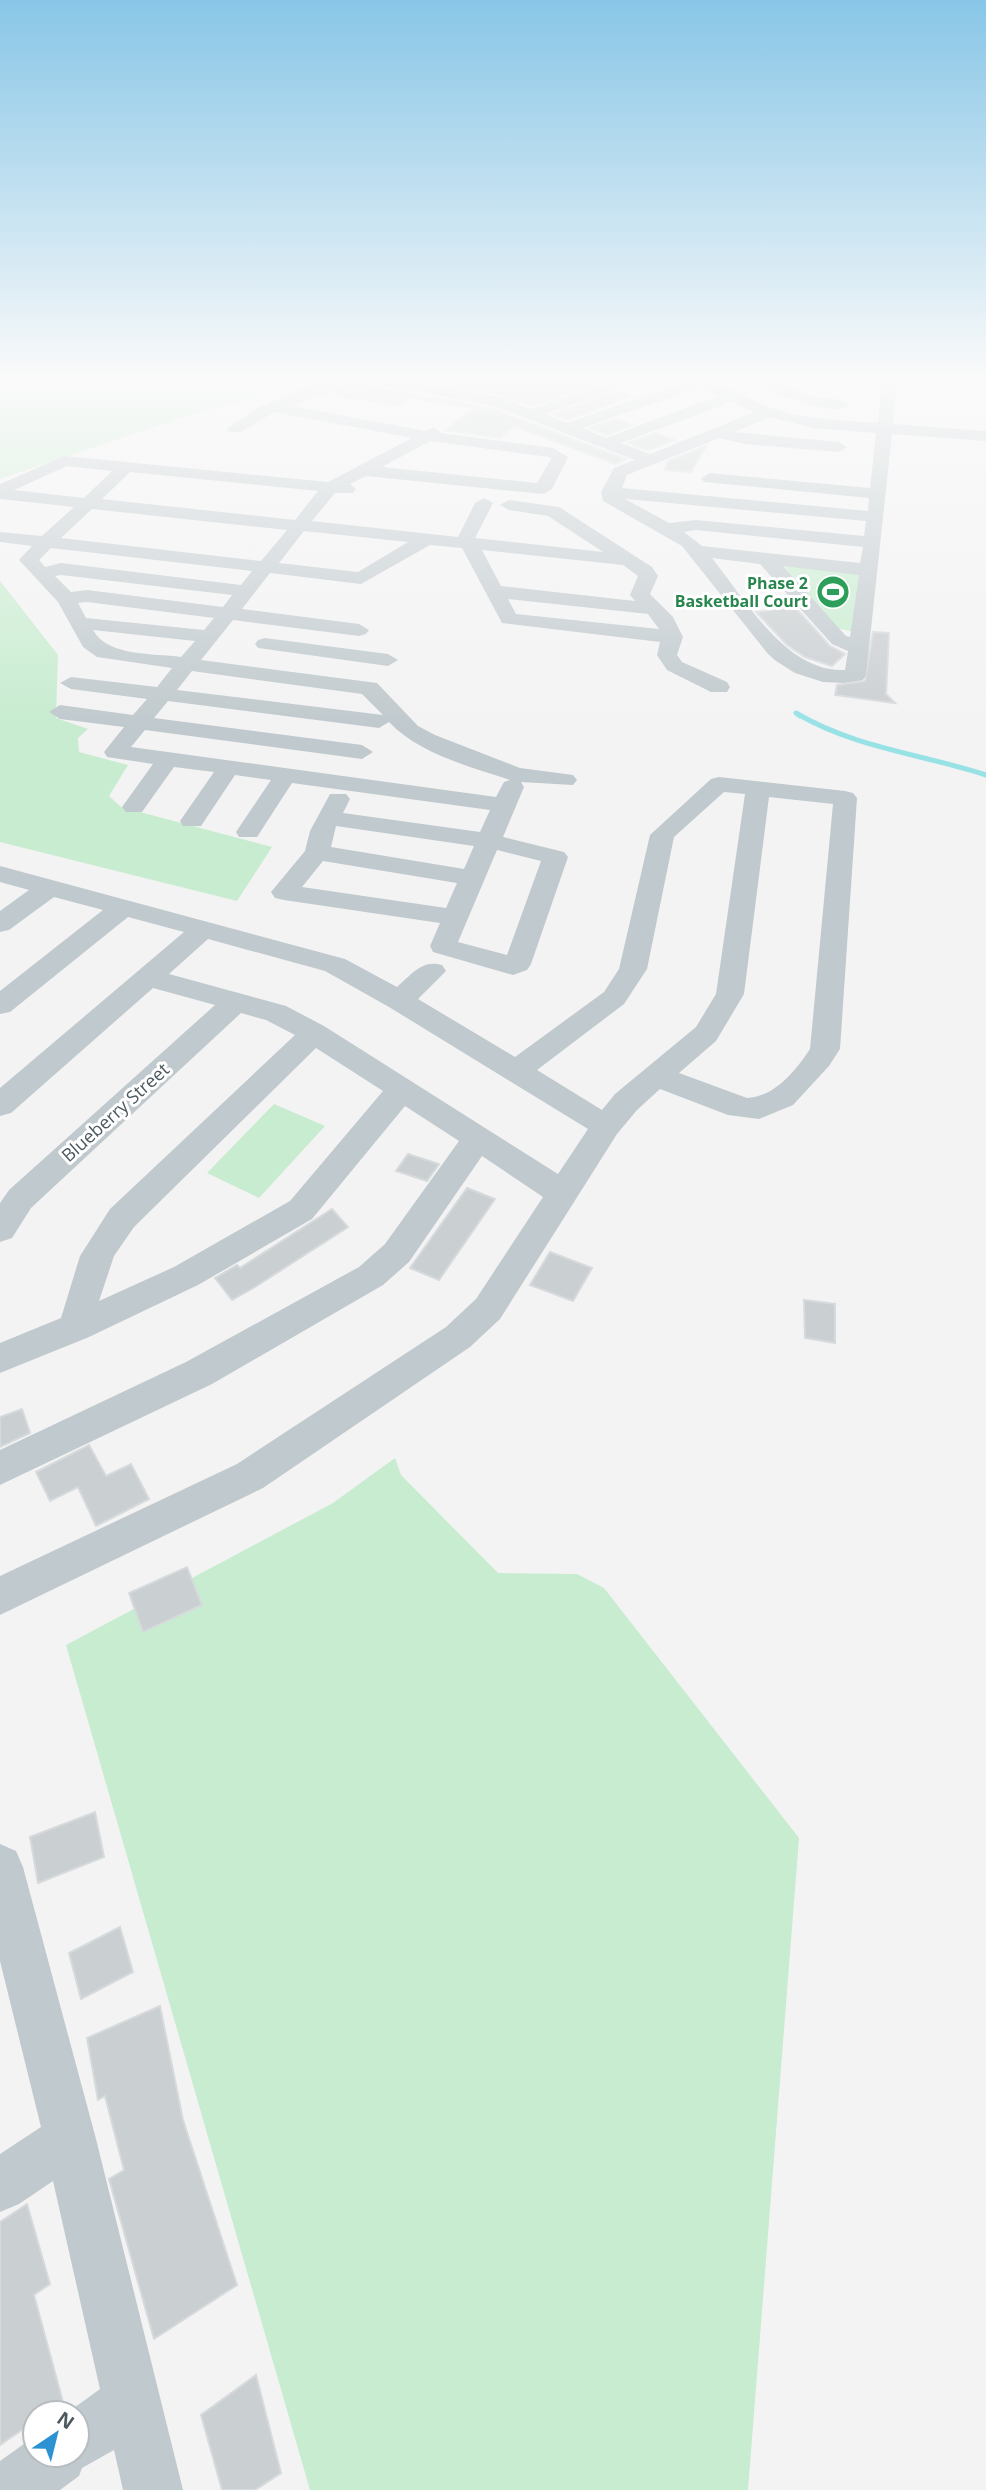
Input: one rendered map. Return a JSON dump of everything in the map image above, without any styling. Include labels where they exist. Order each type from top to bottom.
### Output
[{"type":"street","points":[[16,494],[87,504],[631,560]]},
{"type":"street","points":[[97,494],[28,560],[66,599],[90,643],[98,650],[369,688],[386,717]]},
{"type":"street","points":[[325,494],[160,692],[115,752],[504,805]]},
{"type":"street","points":[[537,508],[541,494]]},
{"type":"street","points":[[610,494],[612,500],[689,542],[775,650],[787,660],[807,671],[843,678],[855,675],[878,494]]},
{"type":"street","points":[[632,494],[876,517]]},
{"type":"street","points":[[458,500],[553,511],[631,560],[648,576],[637,583],[640,595],[671,629],[673,637],[667,655],[674,666],[719,687]]},
{"type":"street","points":[[484,503],[466,523],[466,538],[509,619],[673,637]]},
{"type":"street","points":[[286,505],[340,510]]},
{"type":"street","points":[[41,519],[95,525]]},
{"type":"street","points":[[466,523],[500,526]]},
{"type":"street","points":[[665,529],[696,525],[873,542]]},
{"type":"street","points":[[554,531],[594,535]]},
{"type":"street","points":[[0,537],[264,568],[366,577],[425,540]]},
{"type":"street","points":[[256,542],[311,548]]},
{"type":"street","points":[[697,551],[869,570]]},
{"type":"street","points":[[367,554],[395,557]]},
{"type":"street","points":[[766,559],[839,640],[858,648]]},
{"type":"street","points":[[482,567],[509,570]]},
{"type":"street","points":[[40,573],[61,569],[244,591]]},
{"type":"street","points":[[246,672],[318,573]]},
{"type":"street","points":[[493,591],[652,609]]},
{"type":"street","points":[[66,599],[87,596],[359,630]]},
{"type":"street","points":[[80,623],[206,636]]},
{"type":"street","points":[[265,644],[388,660]]},
{"type":"street","points":[[72,683],[386,717],[427,740],[516,775],[565,780]]},
{"type":"street","points":[[60,712],[138,720],[362,752]]},
{"type":"street","points":[[386,717],[362,752],[328,818],[317,852],[284,892],[455,917]]},
{"type":"street","points":[[134,807],[168,759]]},
{"type":"street","points":[[192,821],[229,767]]},
{"type":"street","points":[[248,832],[286,775]]},
{"type":"street","points":[[328,818],[488,841],[555,857],[517,964],[509,966],[443,946],[472,877],[488,841],[504,805],[516,775]]},
{"type":"street","points":[[517,1070],[614,998],[633,969],[662,835],[719,784],[845,798],[825,1049],[818,1060],[775,1103],[748,1109],[656,1076]]},
{"type":"street","points":[[0,1596],[250,1476],[458,1337],[488,1309],[606,1126],[656,1076],[706,1034],[730,994],[758,788]]},
{"type":"street","points":[[317,852],[472,877]]},
{"type":"street","points":[[0,874],[335,965],[517,1070],[606,1126]]},
{"type":"street","points":[[0,924],[50,887]]},
{"type":"street","points":[[0,1005],[125,906]]},
{"type":"street","points":[[0,1105],[205,928]]},
{"type":"street","points":[[399,1000],[432,971]]},
{"type":"street","points":[[146,977],[276,1013],[314,1033],[400,1091],[564,1194]]},
{"type":"street","name":"Blueberry Street","points":[[0,1228],[20,1199],[236,1002]]},
{"type":"street","points":[[77,1327],[83,1293],[100,1245],[122,1218],[314,1033]]},
{"type":"street","points":[[0,1358],[77,1327],[186,1276],[301,1210],[400,1091]]},
{"type":"street","points":[[0,1468],[199,1373],[371,1276],[397,1253],[477,1139]]},
{"type":"street","points":[[0,1867],[8,1939],[69,2140],[153,2490]]},
{"type":"street","points":[[0,2185],[69,2140]]},
{"type":"street","points":[[91,2431],[131,2402]]},
{"type":"street","points":[[10,2490],[39,2469]]},
{"type":"green space","points":[[782,563],[860,572],[854,632],[837,628],[810,600]]},
{"type":"green space","points":[[0,581],[58,655],[56,718],[88,729],[78,738],[79,752],[128,765],[109,796],[121,807],[272,847],[237,901],[0,842]]},
{"type":"green space","points":[[274,1104],[325,1126],[259,1198],[207,1173]]},
{"type":"green space","points":[[395,1458],[401,1475],[498,1573],[577,1574],[604,1588],[799,1838],[748,2490],[310,2490],[66,1645],[333,1503]]},
{"type":"building","points":[[795,607],[830,646],[845,654],[832,666],[805,657],[787,645],[756,612]]},
{"type":"building","points":[[873,632],[889,633],[886,694],[895,703],[835,695],[837,685],[865,681]]},
{"type":"building","points":[[408,1154],[439,1164],[427,1181],[396,1171]]},
{"type":"building","points":[[467,1188],[495,1199],[439,1280],[410,1268]]},
{"type":"building","points":[[332,1209],[348,1227],[255,1287],[232,1300],[215,1278],[237,1265],[240,1268]]},
{"type":"building","points":[[550,1252],[592,1268],[573,1301],[530,1285]]},
{"type":"building","points":[[804,1300],[835,1304],[835,1343],[805,1338]]},
{"type":"building","points":[[22,1409],[30,1433],[0,1447],[0,1417]]},
{"type":"building","points":[[89,1445],[106,1476],[131,1464],[149,1499],[96,1526],[78,1487],[50,1501],[36,1472]]},
{"type":"building","points":[[187,1567],[202,1605],[143,1632],[129,1593]]},
{"type":"building","points":[[95,1812],[104,1857],[38,1883],[30,1837]]},
{"type":"building","points":[[120,1927],[133,1972],[81,1999],[69,1953]]},
{"type":"building","points":[[160,2006],[183,2120],[237,2285],[154,2339],[109,2179],[124,2170],[105,2096],[98,2100],[87,2038]]},
{"type":"building","points":[[27,2204],[50,2284],[34,2295],[62,2399],[21,2399],[21,2431],[0,2445],[0,2222]]},
{"type":"building","points":[[256,2375],[281,2473],[255,2490],[222,2490],[201,2415]]},
{"type":"waterway","points":[[800,716],[796,713],[818,725],[865,742],[986,775]]},
{"type":"place","name":"Phase 2 Basketball Court","points":[[833,592]]}]
